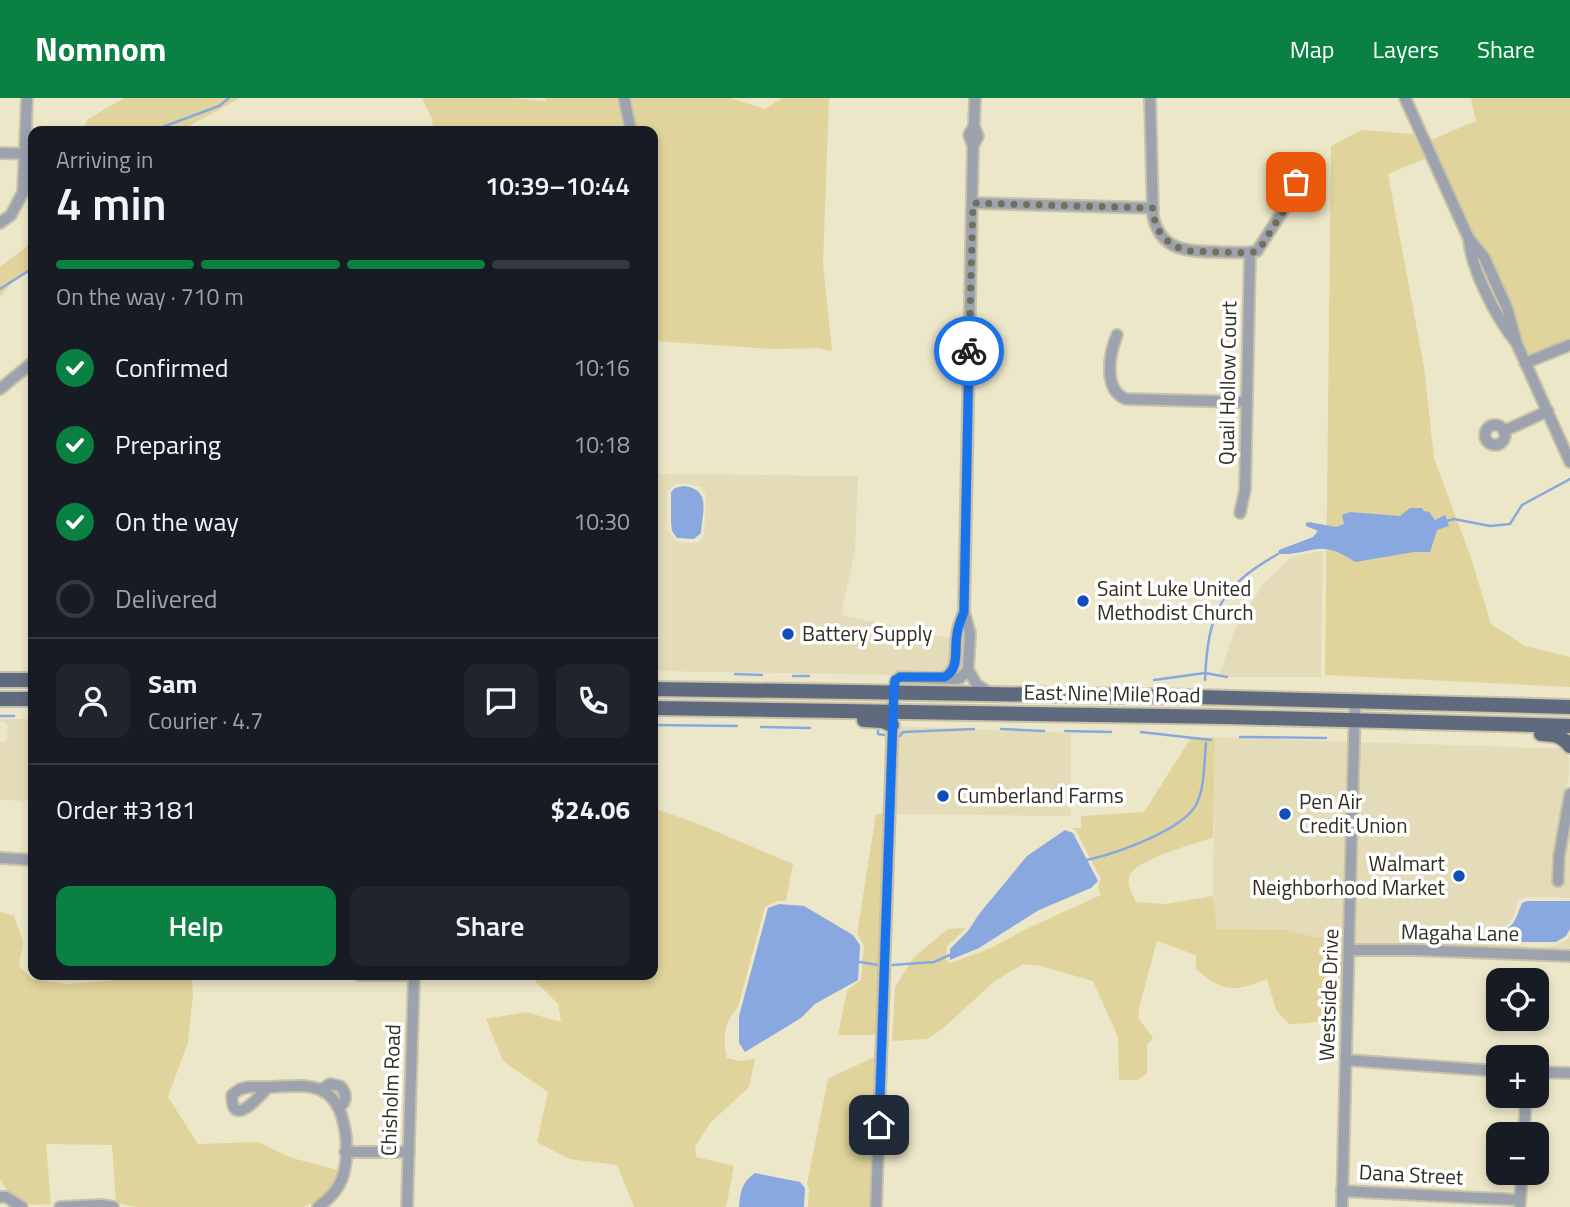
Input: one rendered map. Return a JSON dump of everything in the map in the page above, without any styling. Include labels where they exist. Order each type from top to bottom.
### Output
[{"type":"main road","points":[[0,680],[28,680]]},
{"type":"main road","name":"East Nine Mile Road","points":[[658,689],[1570,707]]},
{"type":"main road","points":[[892,719],[899,703],[915,699],[1052,702],[1071,696]]},
{"type":"main road","points":[[0,699],[28,699]]},
{"type":"main road","name":"East Nine Mile Road","points":[[658,706],[770,710],[892,719],[1378,720],[1570,726]]},
{"type":"main road","points":[[1378,720],[1407,716],[1560,720],[1570,718]]},
{"type":"main road","points":[[1486,723],[1514,733],[1558,735],[1564,737],[1570,746]]},
{"type":"street","points":[[27,98],[28,126]]},
{"type":"street","points":[[624,98],[630,126]]},
{"type":"street","points":[[945,677],[955,667],[957,635],[964,612],[974,146],[969,135],[974,126],[975,98]]},
{"type":"street","points":[[1150,98],[1155,223],[1164,239],[1178,248],[1188,251],[1257,251],[1299,186]]},
{"type":"street","points":[[1405,98],[1469,240],[1484,257],[1512,318],[1517,344],[1570,462]]},
{"type":"street","points":[[0,153],[28,154]]},
{"type":"street","points":[[0,223],[11,215],[21,198],[28,164]]},
{"type":"street","points":[[973,203],[1153,208]]},
{"type":"street","name":"Quail Hollow Court","points":[[1240,513],[1245,490],[1250,253]]},
{"type":"street","points":[[1117,335],[1111,354],[1111,382],[1121,397],[1247,402]]},
{"type":"street","points":[[1525,363],[1570,345]]},
{"type":"street","points":[[0,389],[28,366]]},
{"type":"street","points":[[1504,430],[1548,411]]},
{"type":"street","points":[[964,612],[970,633],[968,670],[977,685],[992,695]]},
{"type":"street","points":[[876,1207],[895,680],[900,677],[960,678],[968,670]]},
{"type":"street","name":"Westside Drive","points":[[1342,1207],[1355,701]]},
{"type":"street","points":[[1558,881],[1559,856],[1570,794]]},
{"type":"street","points":[[0,858],[28,860]]},
{"type":"street","name":"Magaha Lane","points":[[1350,950],[1570,956]]},
{"type":"street","name":"Chisholm Road","points":[[407,1207],[414,980]]},
{"type":"street","points":[[1346,1060],[1486,1070]]},
{"type":"street","points":[[1549,1072],[1570,1073]]},
{"type":"street","points":[[268,1087],[303,1086],[321,1090],[340,1108],[344,1128],[345,1166],[338,1187],[326,1202],[318,1207]]},
{"type":"street","points":[[345,1152],[409,1152]]},
{"type":"street","points":[[1520,1203],[1521,1185]]},
{"type":"street","name":"Dana Street","points":[[1342,1191],[1520,1203]]},
{"type":"street","points":[[0,1197],[6,1197],[22,1207]]},
{"type":"street","points":[[60,1207],[113,1207]]},
{"type":"shaded area","points":[[124,98],[240,98],[189,126],[84,126],[88,119]]},
{"type":"shaded area","points":[[422,98],[511,98],[546,101],[546,98],[620,98],[626,126],[433,126]]},
{"type":"shaded area","points":[[628,98],[731,98],[765,109],[782,98],[829,98],[823,264],[832,351],[818,348],[773,349],[658,341],[658,126],[634,126]]},
{"type":"shaded area","points":[[1471,98],[1570,98],[1570,339],[1529,354],[1436,154],[1388,174],[1424,367],[1434,458],[1471,558],[1491,624],[1525,646],[1570,657],[1570,687],[1325,675],[1331,146],[1361,130],[1413,134],[1419,145],[1476,121]]},
{"type":"shaded area","points":[[28,246],[28,273],[16,278],[0,296],[0,267]]},
{"type":"shaded area","points":[[658,474],[858,476],[855,551],[841,615],[952,639],[951,665],[944,672],[900,672],[896,675],[658,671]],"holes":[[[684,483],[702,487],[706,496],[704,534],[700,541],[677,542],[669,532],[667,523],[668,491],[675,484]]]},
{"type":"shaded area","points":[[1323,551],[1323,677],[1219,677],[1234,631],[1263,584],[1291,557]]},
{"type":"shaded area","points":[[28,719],[28,801],[0,800],[0,742],[7,739],[8,726],[4,721],[0,721]]},
{"type":"shaded area","points":[[896,726],[1071,733],[1071,816],[894,814]]},
{"type":"shaded area","points":[[1215,737],[1351,742],[1346,938],[1315,937],[1288,930],[1216,929],[1213,896]]},
{"type":"shaded area","points":[[1215,737],[1213,838],[1170,852],[1138,867],[1129,879],[1136,902],[1166,904],[1213,896],[1217,929],[1288,930],[1315,937],[1346,938],[1342,1014],[1317,1022],[1289,1024],[1276,1010],[1267,979],[1237,988],[1222,986],[1196,969],[1196,955],[1157,941],[1138,1018],[1153,1038],[1147,1045],[1147,1073],[1138,1080],[1119,1080],[1118,1037],[1093,981],[1041,966],[1023,964],[995,981],[941,1030],[927,1039],[892,1041],[895,987],[914,957],[948,929],[966,928],[947,946],[946,960],[951,963],[991,948],[1101,895],[1098,887],[1101,879],[1076,831],[1071,828],[1081,828],[1081,816],[1144,812],[1191,738]]},
{"type":"shaded area","points":[[1359,742],[1569,749],[1569,775],[1555,855],[1554,885],[1562,885],[1562,856],[1570,817],[1570,898],[1527,897],[1518,900],[1514,916],[1507,925],[1495,931],[1493,936],[1496,941],[1508,940],[1520,946],[1549,947],[1564,942],[1570,936],[1570,951],[1354,946]]},
{"type":"shaded area","points":[[658,810],[793,864],[786,901],[777,901],[765,907],[738,1007],[725,1031],[727,1058],[740,1061],[755,1059],[749,1087],[710,1123],[695,1147],[696,1157],[734,1166],[726,1207],[634,1207],[617,1165],[569,1159],[537,1142],[548,1092],[503,1061],[486,1019],[526,1012],[561,1022],[558,1004],[534,980],[658,980]]},
{"type":"shaded area","points":[[876,814],[886,814],[878,1035],[838,1035],[847,990],[861,980],[864,946],[857,934]]},
{"type":"shaded area","points":[[0,912],[14,916],[23,941],[19,966],[28,975],[28,980],[67,984],[112,980],[192,980],[188,1042],[168,1097],[198,1144],[258,1142],[292,1158],[338,1170],[326,1194],[302,1207],[136,1207],[116,1203],[112,1145],[46,1144],[51,1204],[34,1205],[20,1201],[9,1193],[0,1179]]},
{"type":"shaded area","points":[[878,1055],[872,1207],[808,1207],[807,1184],[828,1079]]},
{"type":"water","points":[[684,486],[693,488],[702,497],[701,533],[694,539],[677,538],[672,531],[671,492]]},
{"type":"water","points":[[1410,508],[1422,508],[1435,520],[1445,515],[1449,526],[1437,530],[1430,552],[1414,552],[1355,562],[1333,550],[1324,549],[1278,554],[1279,550],[1313,537],[1318,531],[1306,526],[1306,523],[1336,527],[1344,524],[1342,515],[1350,512],[1400,516]]},
{"type":"water","points":[[1065,830],[1073,833],[1098,881],[1091,888],[1039,910],[979,948],[950,960],[950,949],[968,931],[1027,856]]},
{"type":"water","points":[[1570,901],[1570,929],[1566,936],[1556,942],[1521,942],[1509,936],[1496,937],[1511,925],[1522,903]]},
{"type":"water","points":[[779,904],[804,906],[853,935],[860,945],[858,980],[815,1004],[801,1018],[745,1052],[739,1043],[739,1016],[768,908]]},
{"type":"water","points":[[755,1173],[800,1182],[805,1188],[804,1207],[739,1207],[742,1188]]},
{"type":"waterway","points":[[165,126],[219,106],[229,98]]},
{"type":"waterway","points":[[0,289],[28,271]]},
{"type":"waterway","points":[[1447,521],[1454,519],[1490,526],[1510,524],[1522,505],[1570,479]]},
{"type":"waterway","points":[[1205,680],[1209,637],[1220,605],[1242,578],[1278,554]]},
{"type":"waterway","points":[[1154,680],[1205,673],[1227,677]]},
{"type":"waterway","points":[[735,674],[762,675]]},
{"type":"waterway","points":[[793,676],[809,676]]},
{"type":"waterway","points":[[0,716],[14,716]]},
{"type":"waterway","points":[[658,725],[737,726]]},
{"type":"waterway","points":[[761,727],[810,728]]},
{"type":"waterway","points":[[900,736],[903,732],[974,729]]},
{"type":"waterway","points":[[1001,729],[1044,731]]},
{"type":"waterway","points":[[878,731],[878,734],[884,735]]},
{"type":"waterway","points":[[1065,731],[1111,732]]},
{"type":"waterway","points":[[1141,732],[1211,740]]},
{"type":"waterway","points":[[1240,737],[1326,738]]},
{"type":"waterway","points":[[1087,860],[1148,839],[1190,813],[1202,789],[1206,743]]},
{"type":"waterway","points":[[892,965],[934,962],[950,955]]},
{"type":"waterway","points":[[860,962],[878,965]]},
{"type":"way so far","points":[[969,351],[973,203],[1153,208],[1159,232],[1164,239],[1178,248],[1188,251],[1250,253],[1257,251],[1262,245],[1299,186],[1296,182]]},
{"type":"place","name":"Saint Luke United Methodist Church","points":[[1083,601]]},
{"type":"place","name":"Battery Supply","points":[[788,634]]},
{"type":"place","name":"Cumberland Farms","points":[[943,796]]},
{"type":"place","name":"Pen Air Credit Union","points":[[1285,814]]},
{"type":"place","name":"Walmart Neighborhood Market","points":[[1459,876]]},
{"type":"route","points":[[879,1125],[894,687],[895,680],[900,677],[945,677],[955,667],[957,630],[964,612],[969,351]]}]
